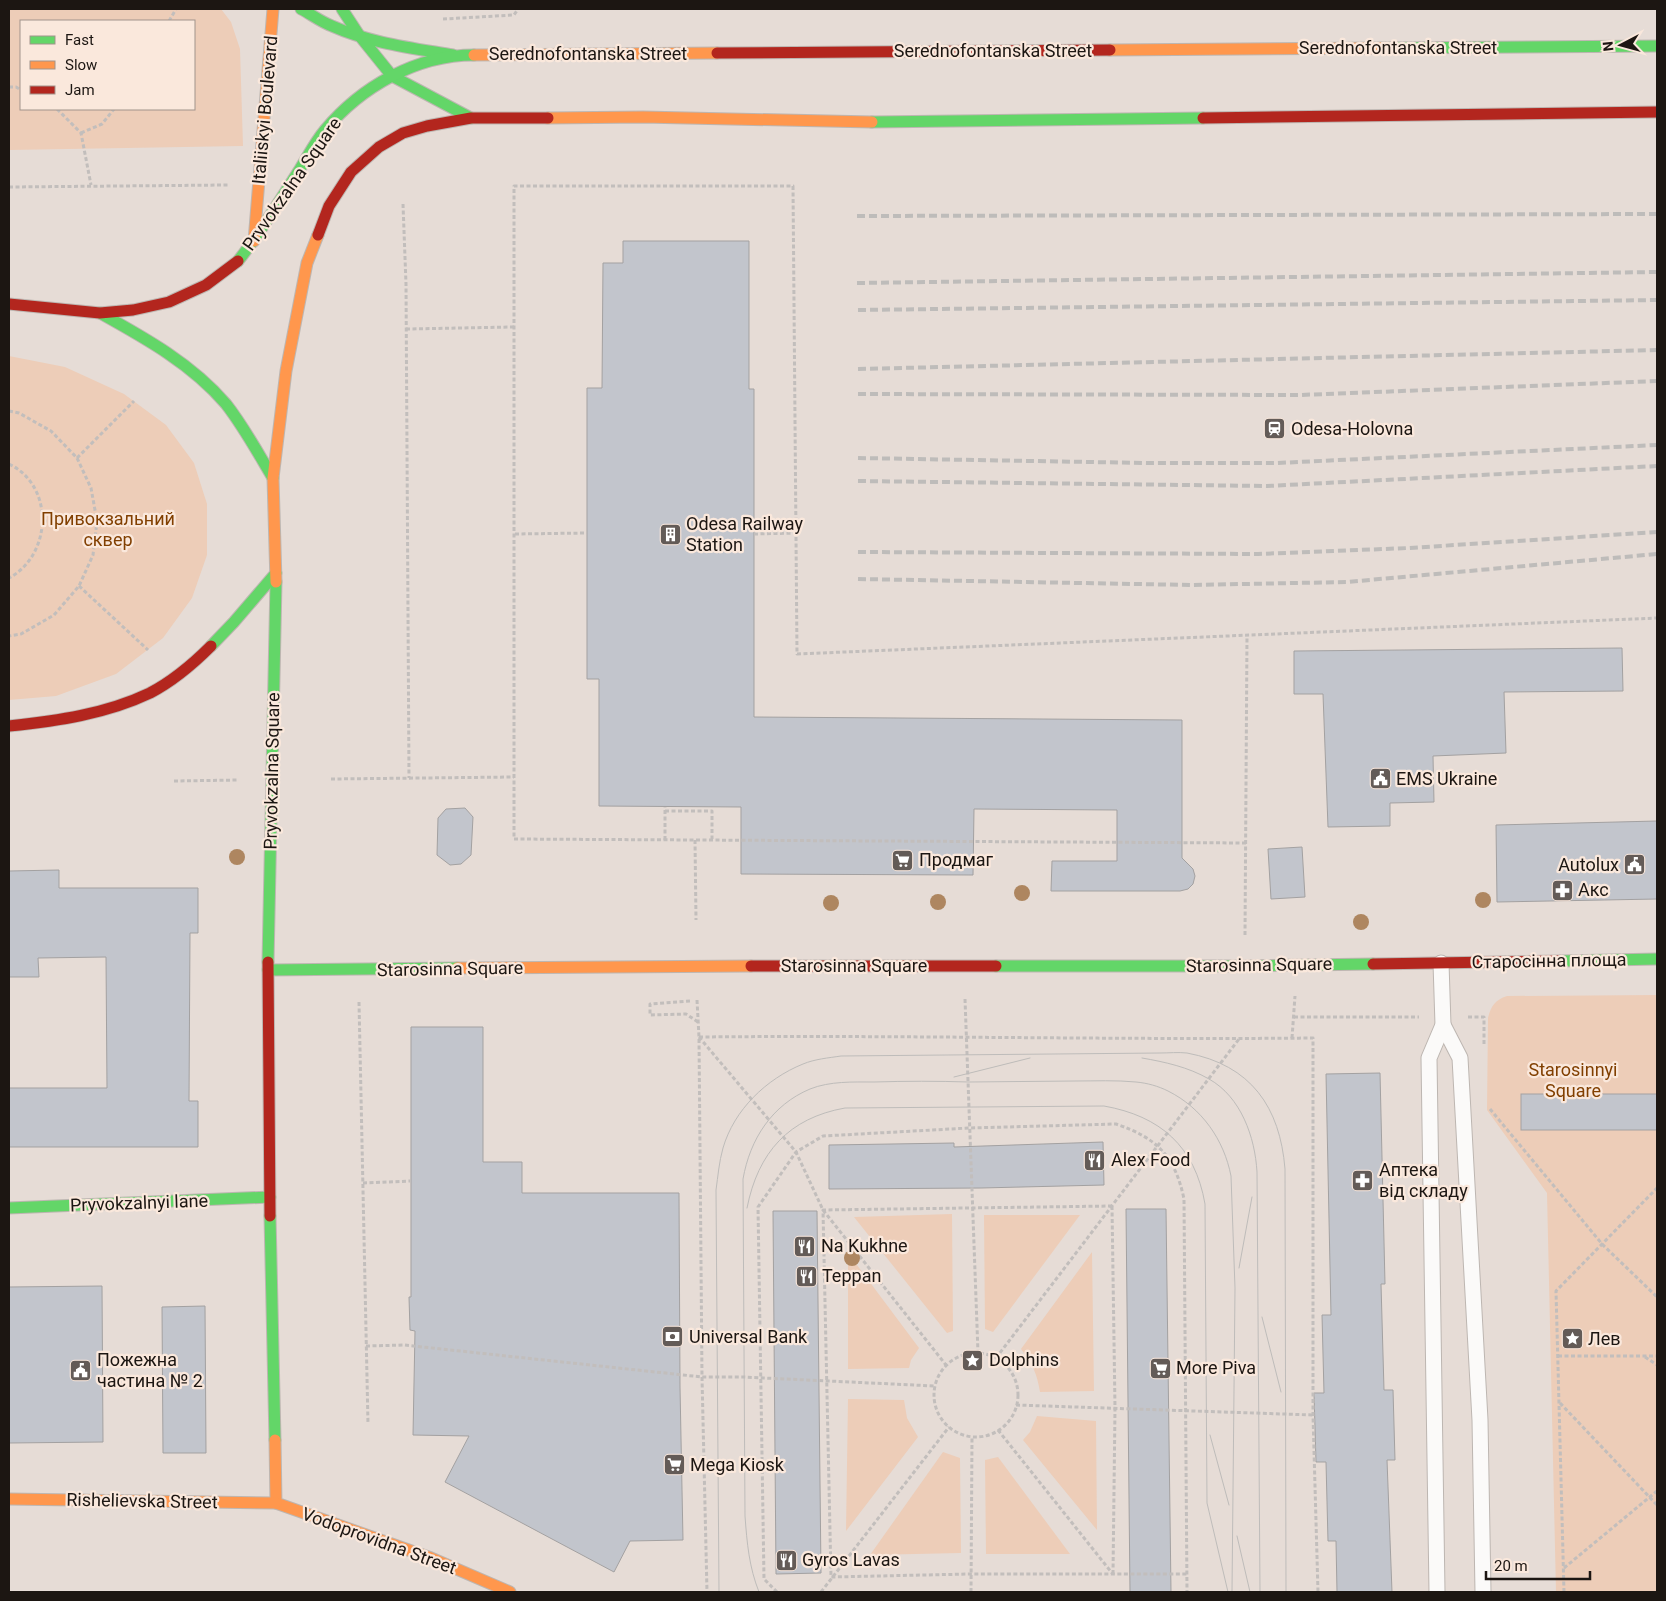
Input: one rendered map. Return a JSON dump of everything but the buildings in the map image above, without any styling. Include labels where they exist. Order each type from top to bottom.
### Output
[{"type":"main road","name":"Italiiskyi Boulevard","points":[[254,241],[273,9]]},
{"type":"main road","name":"Serednofontanska Street","points":[[301,9],[332,26],[388,44],[453,55],[1657,46]]},
{"type":"main road","points":[[342,9],[359,35],[392,76],[472,118],[642,117],[873,122],[1657,112]]},
{"type":"main road","name":"Pryvokzalna Square","points":[[9,304],[100,313],[133,310],[169,302],[206,285],[238,261],[254,241],[324,131],[347,107],[373,86],[392,76],[418,65],[453,55]]},
{"type":"main road","name":"Pryvokzalna Square","points":[[276,1503],[268,970],[276,573],[273,478],[286,371],[307,263],[329,206],[351,172],[379,147],[403,133],[427,126],[472,118]]},
{"type":"main road","name":"Pryvokzalna Square","points":[[100,313],[146,339],[191,369],[238,421],[273,478]]},
{"type":"main road","points":[[9,726],[65,719],[110,709],[152,692],[192,664],[234,624],[276,573]]},
{"type":"main road","name":"Старосінна площа","points":[[1441,963],[1657,958]]},
{"type":"main road","name":"Starosinna Square","points":[[268,970],[697,966],[1244,966],[1441,963]]},
{"type":"main road","name":"Pryvokzalnyi lane","points":[[9,1208],[270,1197]]},
{"type":"main road","name":"Rishelievska Street","points":[[9,1499],[276,1503]]},
{"type":"main road","name":"Vodoprovidna Street","points":[[276,1503],[431,1558],[510,1592]]},
{"type":"lane","points":[[1436,1592],[1429,1058],[1443,1021],[1441,963]]},
{"type":"lane","points":[[1443,1021],[1460,1058],[1480,1420],[1483,1592]]},
{"type":"path","points":[[170,20],[176,9]]},
{"type":"path","points":[[441,19],[514,15],[518,9]]},
{"type":"path","points":[[58,110],[81,132],[92,185]]},
{"type":"path","points":[[81,132],[102,124],[113,110]]},
{"type":"path","points":[[9,187],[235,185]]},
{"type":"path","points":[[1246,843],[514,839],[514,186],[793,186],[797,654],[1657,618]]},
{"type":"path","points":[[403,204],[406,329],[409,778]]},
{"type":"path","points":[[406,329],[514,327]]},
{"type":"path","points":[[77,458],[134,401]]},
{"type":"path","points":[[9,411],[19,413],[51,431],[77,458],[91,488],[97,521],[93,555],[79,586],[54,615],[21,634],[9,636]]},
{"type":"path","points":[[9,464],[31,482],[40,501],[43,521],[40,541],[31,559],[9,578]]},
{"type":"path","points":[[43,521],[97,521]]},
{"type":"path","points":[[514,534],[587,534]]},
{"type":"path","points":[[754,534],[796,534]]},
{"type":"path","points":[[79,586],[148,650]]},
{"type":"path","points":[[1244,966],[1247,635]]},
{"type":"path","points":[[331,779],[514,777]]},
{"type":"path","points":[[174,781],[239,780]]},
{"type":"path","points":[[665,840],[665,809],[712,811],[712,839]]},
{"type":"path","points":[[695,840],[696,920]]},
{"type":"path","points":[[1292,1038],[1297,965]]},
{"type":"path","points":[[963,966],[978,1353]]},
{"type":"path","points":[[358,970],[368,1424]]},
{"type":"path","points":[[698,1022],[686,1014],[650,1014],[650,1004],[698,1000],[702,1377],[707,1592]]},
{"type":"path","points":[[1294,1017],[1443,1021],[1484,1017]]},
{"type":"path","points":[[699,1037],[1313,1038],[1313,1415],[1318,1592]]},
{"type":"path","points":[[699,1037],[796,1152],[823,1210],[946,1365]]},
{"type":"path","points":[[996,1358],[1239,1039]]},
{"type":"path","points":[[1484,1102],[1602,1244],[1657,1297]]},
{"type":"path","points":[[777,1592],[764,1579],[758,1207],[796,1152],[822,1136],[969,1128],[1116,1124],[1137,1132],[1158,1146],[1174,1167],[1184,1199],[1187,1592]]},
{"type":"path","points":[[363,1183],[411,1181]]},
{"type":"path","points":[[1564,1592],[1556,1292],[1657,1188]]},
{"type":"path","points":[[823,1210],[1112,1206]]},
{"type":"path","points":[[1112,1206],[1115,1408],[1113,1574]]},
{"type":"path","points":[[823,1210],[831,1577]]},
{"type":"path","points":[[366,1346],[404,1345],[702,1377],[934,1386]]},
{"type":"path","points":[[978,1353],[996,1358],[1012,1374],[1018,1394],[1016,1405],[1006,1424],[990,1434],[972,1437],[956,1432],[941,1419],[936,1409],[933,1398],[934,1386],[938,1375],[955,1358],[966,1354],[978,1353]]},
{"type":"path","points":[[1558,1356],[1657,1356]]},
{"type":"path","points":[[1644,1356],[1657,1365]]},
{"type":"path","points":[[1559,1403],[1657,1505]]},
{"type":"path","points":[[1016,1405],[1313,1415]]},
{"type":"path","points":[[821,1592],[949,1427]]},
{"type":"path","points":[[998,1430],[1113,1574]]},
{"type":"path","points":[[971,1592],[972,1437]]},
{"type":"path","points":[[1563,1568],[1657,1491]]},
{"type":"path","points":[[831,1577],[971,1574],[1187,1574]]},
{"type":"green space","points":[[9,9],[221,9],[231,22],[240,49],[243,146],[9,150]]},
{"type":"green space","name":"Привокзальний сквер","points":[[9,356],[65,367],[124,394],[166,425],[194,463],[207,504],[207,555],[192,598],[163,638],[116,674],[56,696],[9,700]]},
{"type":"green space","name":"Starosinnyi Square","points":[[1657,995],[1657,1592],[1556,1592],[1547,1193],[1487,1110],[1488,1018],[1494,1004],[1499,999],[1507,996]]},
{"type":"green space","points":[[952,1214],[953,1331],[947,1333],[854,1217]]},
{"type":"green space","points":[[984,1215],[1080,1215],[993,1332],[985,1329]]},
{"type":"green space","points":[[1092,1252],[1094,1391],[1040,1392],[1034,1369],[1021,1349]]},
{"type":"green space","points":[[848,1253],[919,1348],[911,1360],[909,1368],[848,1369]]},
{"type":"green space","points":[[848,1399],[904,1400],[907,1418],[918,1437],[846,1531]]},
{"type":"green space","points":[[1037,1416],[1096,1421],[1097,1530],[1023,1440],[1030,1432]]},
{"type":"green space","points":[[943,1452],[960,1458],[961,1553],[870,1555]]},
{"type":"green space","points":[[998,1457],[1070,1554],[986,1554],[985,1460]]},
{"type":"tram line","points":[[719,1592],[716,1190],[723,1148],[728,1134],[743,1109],[753,1097],[789,1070],[812,1061],[841,1056],[1177,1053],[1187,1053],[1209,1059],[1229,1067],[1245,1079],[1258,1092],[1269,1108],[1277,1126],[1282,1147],[1285,1169],[1286,1592]]},
{"type":"tram line","points":[[954,1077],[1030,1058]]},
{"type":"tram line","points":[[1142,1058],[1185,1068],[1209,1079],[1220,1087],[1238,1107],[1253,1145],[1257,1172],[1260,1592]]},
{"type":"tram line","points":[[759,1592],[751,1564],[745,1516],[743,1179],[746,1164],[757,1137],[765,1125],[784,1104],[796,1096],[818,1086],[834,1083],[910,1081],[1121,1081],[1144,1083],[1168,1091],[1180,1098],[1191,1106],[1210,1126],[1223,1150],[1231,1176],[1235,1288],[1232,1592]]},
{"type":"tram line","points":[[747,1208],[759,1170],[768,1154],[779,1141],[792,1129],[808,1120],[845,1108],[1104,1106],[1142,1117],[1172,1137],[1193,1166],[1205,1204],[1207,1503],[1228,1592]]},
{"type":"tram line","points":[[1239,1268],[1252,1197]]},
{"type":"tram line","points":[[1262,1317],[1281,1392]]},
{"type":"tram line","points":[[1210,1435],[1229,1505]]},
{"type":"tram line","points":[[1237,1536],[1250,1592]]},
{"type":"railway","points":[[857,216],[1657,214]]},
{"type":"railway","points":[[857,283],[1657,272]]},
{"type":"railway","points":[[858,310],[1657,300]]},
{"type":"railway","points":[[858,369],[1657,350]]},
{"type":"railway","points":[[858,394],[1300,395],[1657,381]]},
{"type":"railway","points":[[858,458],[1148,463],[1277,463],[1657,445]]},
{"type":"railway","points":[[858,481],[1267,486],[1657,466]]},
{"type":"railway","points":[[858,552],[1258,554],[1409,548],[1657,532]]},
{"type":"railway","points":[[858,579],[1192,585],[1347,582],[1657,554]]},
{"type":"traffic: fast","points":[[301,9],[328,24],[361,37],[453,55]]},
{"type":"traffic: fast","points":[[342,9],[359,35],[392,76],[471,118]]},
{"type":"traffic: fast","points":[[1383,48],[1657,46]]},
{"type":"traffic: fast","points":[[238,261],[255,239],[321,135],[339,114],[355,100],[391,76],[411,67],[452,56],[474,55]]},
{"type":"traffic: fast","points":[[872,122],[1203,118]]},
{"type":"traffic: fast","points":[[100,313],[167,353],[198,376],[213,390],[239,422],[273,478]]},
{"type":"traffic: fast","points":[[211,646],[276,573]]},
{"type":"traffic: fast","points":[[268,962],[276,582]]},
{"type":"traffic: fast","points":[[1561,961],[1657,959]]},
{"type":"traffic: fast","points":[[996,966],[1373,964]]},
{"type":"traffic: fast","points":[[268,970],[457,968]]},
{"type":"traffic: fast","points":[[9,1208],[270,1197]]},
{"type":"traffic: fast","points":[[270,1216],[275,1440]]},
{"type":"traffic: slow","points":[[254,241],[273,9]]},
{"type":"traffic: slow","points":[[1110,50],[1383,48]]},
{"type":"traffic: slow","points":[[474,55],[717,53]]},
{"type":"traffic: slow","points":[[548,118],[643,117],[872,122]]},
{"type":"traffic: slow","points":[[276,582],[273,478],[286,371],[307,263],[318,235]]},
{"type":"traffic: slow","points":[[457,968],[751,966]]},
{"type":"traffic: slow","points":[[275,1440],[276,1503],[431,1558],[510,1592]]},
{"type":"traffic: slow","points":[[9,1499],[276,1503]]},
{"type":"traffic: jam","points":[[717,53],[1110,50]]},
{"type":"traffic: jam","points":[[1203,118],[1657,112]]},
{"type":"traffic: jam","points":[[318,235],[329,206],[351,172],[379,147],[403,133],[427,126],[471,118],[548,118]]},
{"type":"traffic: jam","points":[[9,304],[100,313],[133,310],[169,302],[206,285],[238,261]]},
{"type":"traffic: jam","points":[[9,726],[81,716],[133,700],[150,693],[175,678],[211,646]]},
{"type":"traffic: jam","points":[[1373,964],[1561,961]]},
{"type":"traffic: jam","points":[[268,962],[270,1216]]},
{"type":"traffic: jam","points":[[751,966],[996,966]]},
{"type":"place","name":"Odesa-Holovna","points":[[1275,429]]},
{"type":"place","name":"Odesa Railway Station","points":[[670,534]]},
{"type":"place","name":"EMS Ukraine","points":[[1380,779]]},
{"type":"place","name":"Продмаг","points":[[903,860]]},
{"type":"place","name":"Autolux","points":[[1635,865]]},
{"type":"place","name":"Акс","points":[[1562,890]]},
{"type":"place","name":"Alex Food","points":[[1095,1160]]},
{"type":"place","name":"Аптека від складу","points":[[1363,1180]]},
{"type":"place","name":"Na Kukhne","points":[[805,1246]]},
{"type":"place","name":"Teppan","points":[[806,1276]]},
{"type":"place","name":"Universal Bank","points":[[673,1337]]},
{"type":"place","name":"Лев","points":[[1572,1339]]},
{"type":"place","name":"Dolphins","points":[[973,1360]]},
{"type":"place","name":"More Piva","points":[[1160,1368]]},
{"type":"place","name":"Пожежна частина № 2","points":[[81,1370]]},
{"type":"place","name":"Mega Kiosk","points":[[674,1465]]},
{"type":"place","name":"Gyros Lavas","points":[[786,1560]]}]
